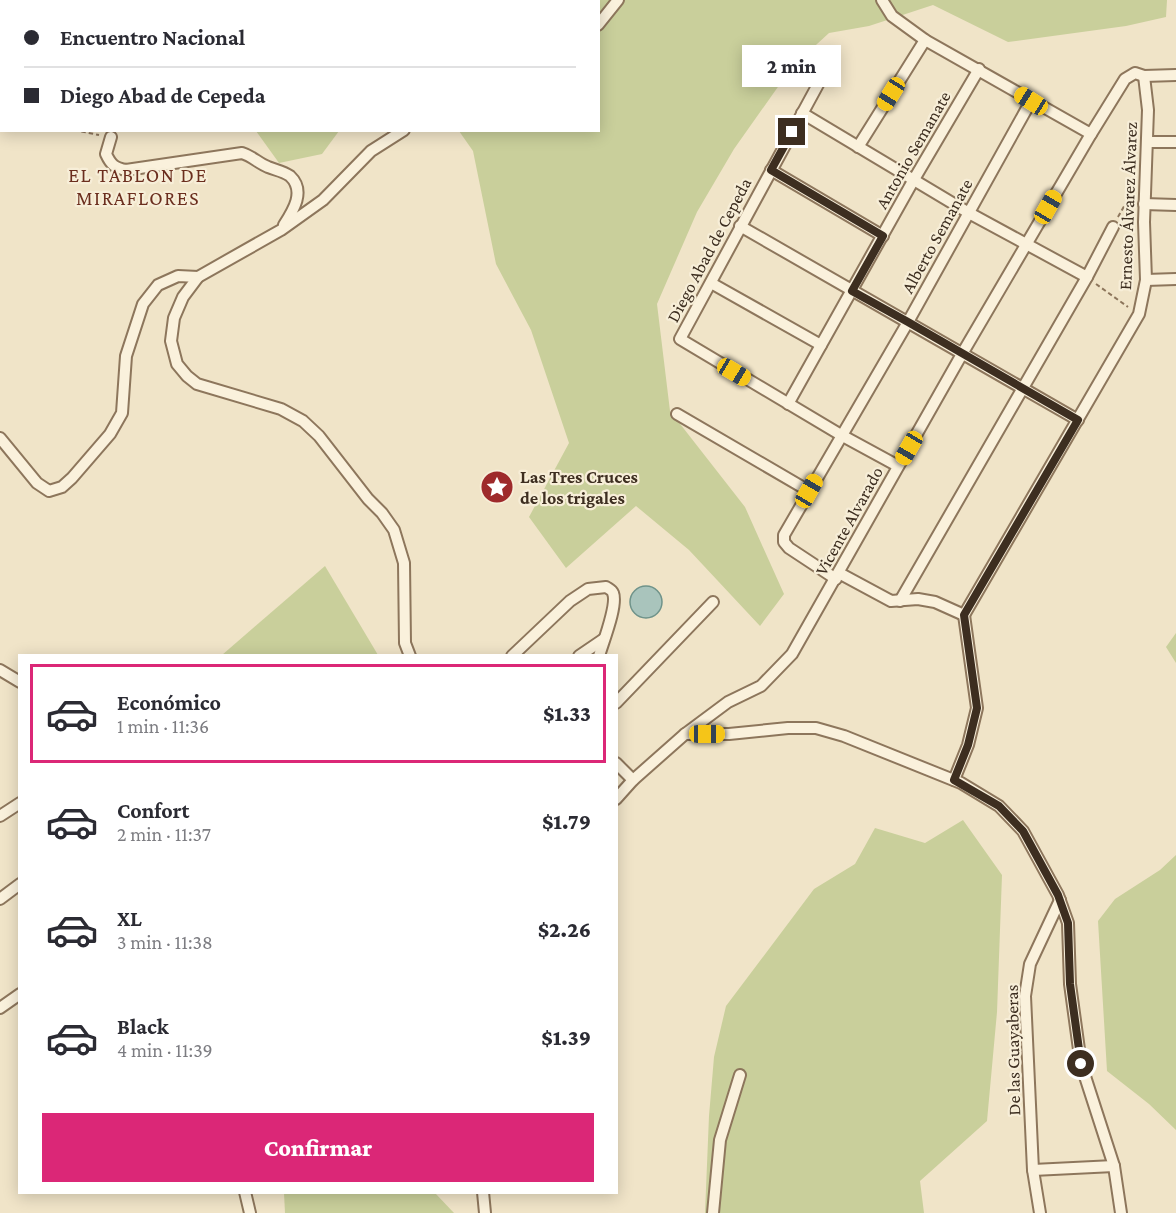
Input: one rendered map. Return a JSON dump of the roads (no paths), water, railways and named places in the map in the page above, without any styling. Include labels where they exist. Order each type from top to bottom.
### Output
[{"type":"street","points":[[600,22],[618,0]]},
{"type":"street","points":[[882,0],[892,16],[925,40],[1091,134]]},
{"type":"street","points":[[858,147],[925,40]]},
{"type":"street","name":"Diego Abad de Cepeda","points":[[788,404],[680,339],[828,66]]},
{"type":"street","name":"Antonio Semanate","points":[[788,404],[913,181],[979,69]]},
{"type":"street","name":"Vicente Alvarado","points":[[618,797],[633,780],[685,734],[728,702],[760,686],[792,654],[962,354],[1091,134],[1125,79],[1135,73],[1144,75]]},
{"type":"street","points":[[1144,75],[1176,75]]},
{"type":"street","name":"Ernesto Álvarez Álvarez","points":[[964,615],[1138,314],[1146,280],[1144,204],[1148,110],[1144,75]]},
{"type":"street","name":"Alberto Semanate","points":[[837,576],[789,548],[784,542],[784,535],[908,322],[1031,101]]},
{"type":"street","points":[[802,113],[913,181],[1087,277]]},
{"type":"street","points":[[401,132],[371,151],[323,200],[281,230],[198,277],[183,297],[174,318],[171,341],[177,364],[197,384],[281,410],[303,421],[319,436],[368,499],[382,513],[394,530],[404,563],[405,643],[409,654]]},
{"type":"street","points":[[111,137],[106,154],[109,162],[115,168],[126,170],[242,153],[291,177],[298,192],[296,205],[281,230]]},
{"type":"street","points":[[1147,142],[1176,142]]},
{"type":"street","points":[[771,170],[883,236]]},
{"type":"street","points":[[1144,204],[1176,204]]},
{"type":"street","points":[[740,226],[1078,420]]},
{"type":"street","points":[[900,601],[1087,277],[1113,227]]},
{"type":"street","points":[[0,438],[37,483],[49,491],[62,487],[111,434],[122,413],[126,356],[143,304],[158,285],[178,276],[198,277]]},
{"type":"street","points":[[1146,280],[1176,279]]},
{"type":"street","points":[[711,283],[821,345]]},
{"type":"street","points":[[788,404],[898,466]]},
{"type":"street","points":[[677,414],[809,491]]},
{"type":"street","points":[[837,576],[891,601],[918,599],[935,602],[964,615],[977,708],[968,745],[954,780]]},
{"type":"street","points":[[514,654],[570,601],[588,589],[599,586],[606,587],[612,591],[614,596],[600,654]]},
{"type":"street","points":[[618,701],[713,602]]},
{"type":"street","points":[[582,654],[604,639]]},
{"type":"street","points":[[0,670],[18,680]]},
{"type":"street","points":[[685,734],[729,734],[788,728],[816,728],[844,736],[954,780],[999,806],[1023,831],[1060,900],[1068,923],[1070,984],[1081,1064],[1114,1166],[1122,1213]]},
{"type":"street","points":[[618,765],[633,780]]},
{"type":"street","points":[[0,816],[18,804]]},
{"type":"street","points":[[0,899],[18,886]]},
{"type":"street","name":"De las Guayaberas","points":[[1040,1213],[1033,1170],[1026,996],[1030,964],[1060,900]]},
{"type":"street","points":[[0,1008],[18,995]]},
{"type":"street","points":[[712,1213],[720,1140],[740,1075]]},
{"type":"street","points":[[1033,1170],[1114,1166]]},
{"type":"street","points":[[245,1194],[250,1213]]},
{"type":"street","points":[[483,1194],[485,1213]]},
{"type":"water","points":[[646,586],[657,591],[662,602],[657,613],[646,618],[635,613],[630,602],[635,591]]},
{"type":"place","name":"Las Tres Cruces de los trigales","points":[[497,487]]},
{"type":"district","name":"EL TABLON DE MIRAFLORES","points":[[138,186]]}]
